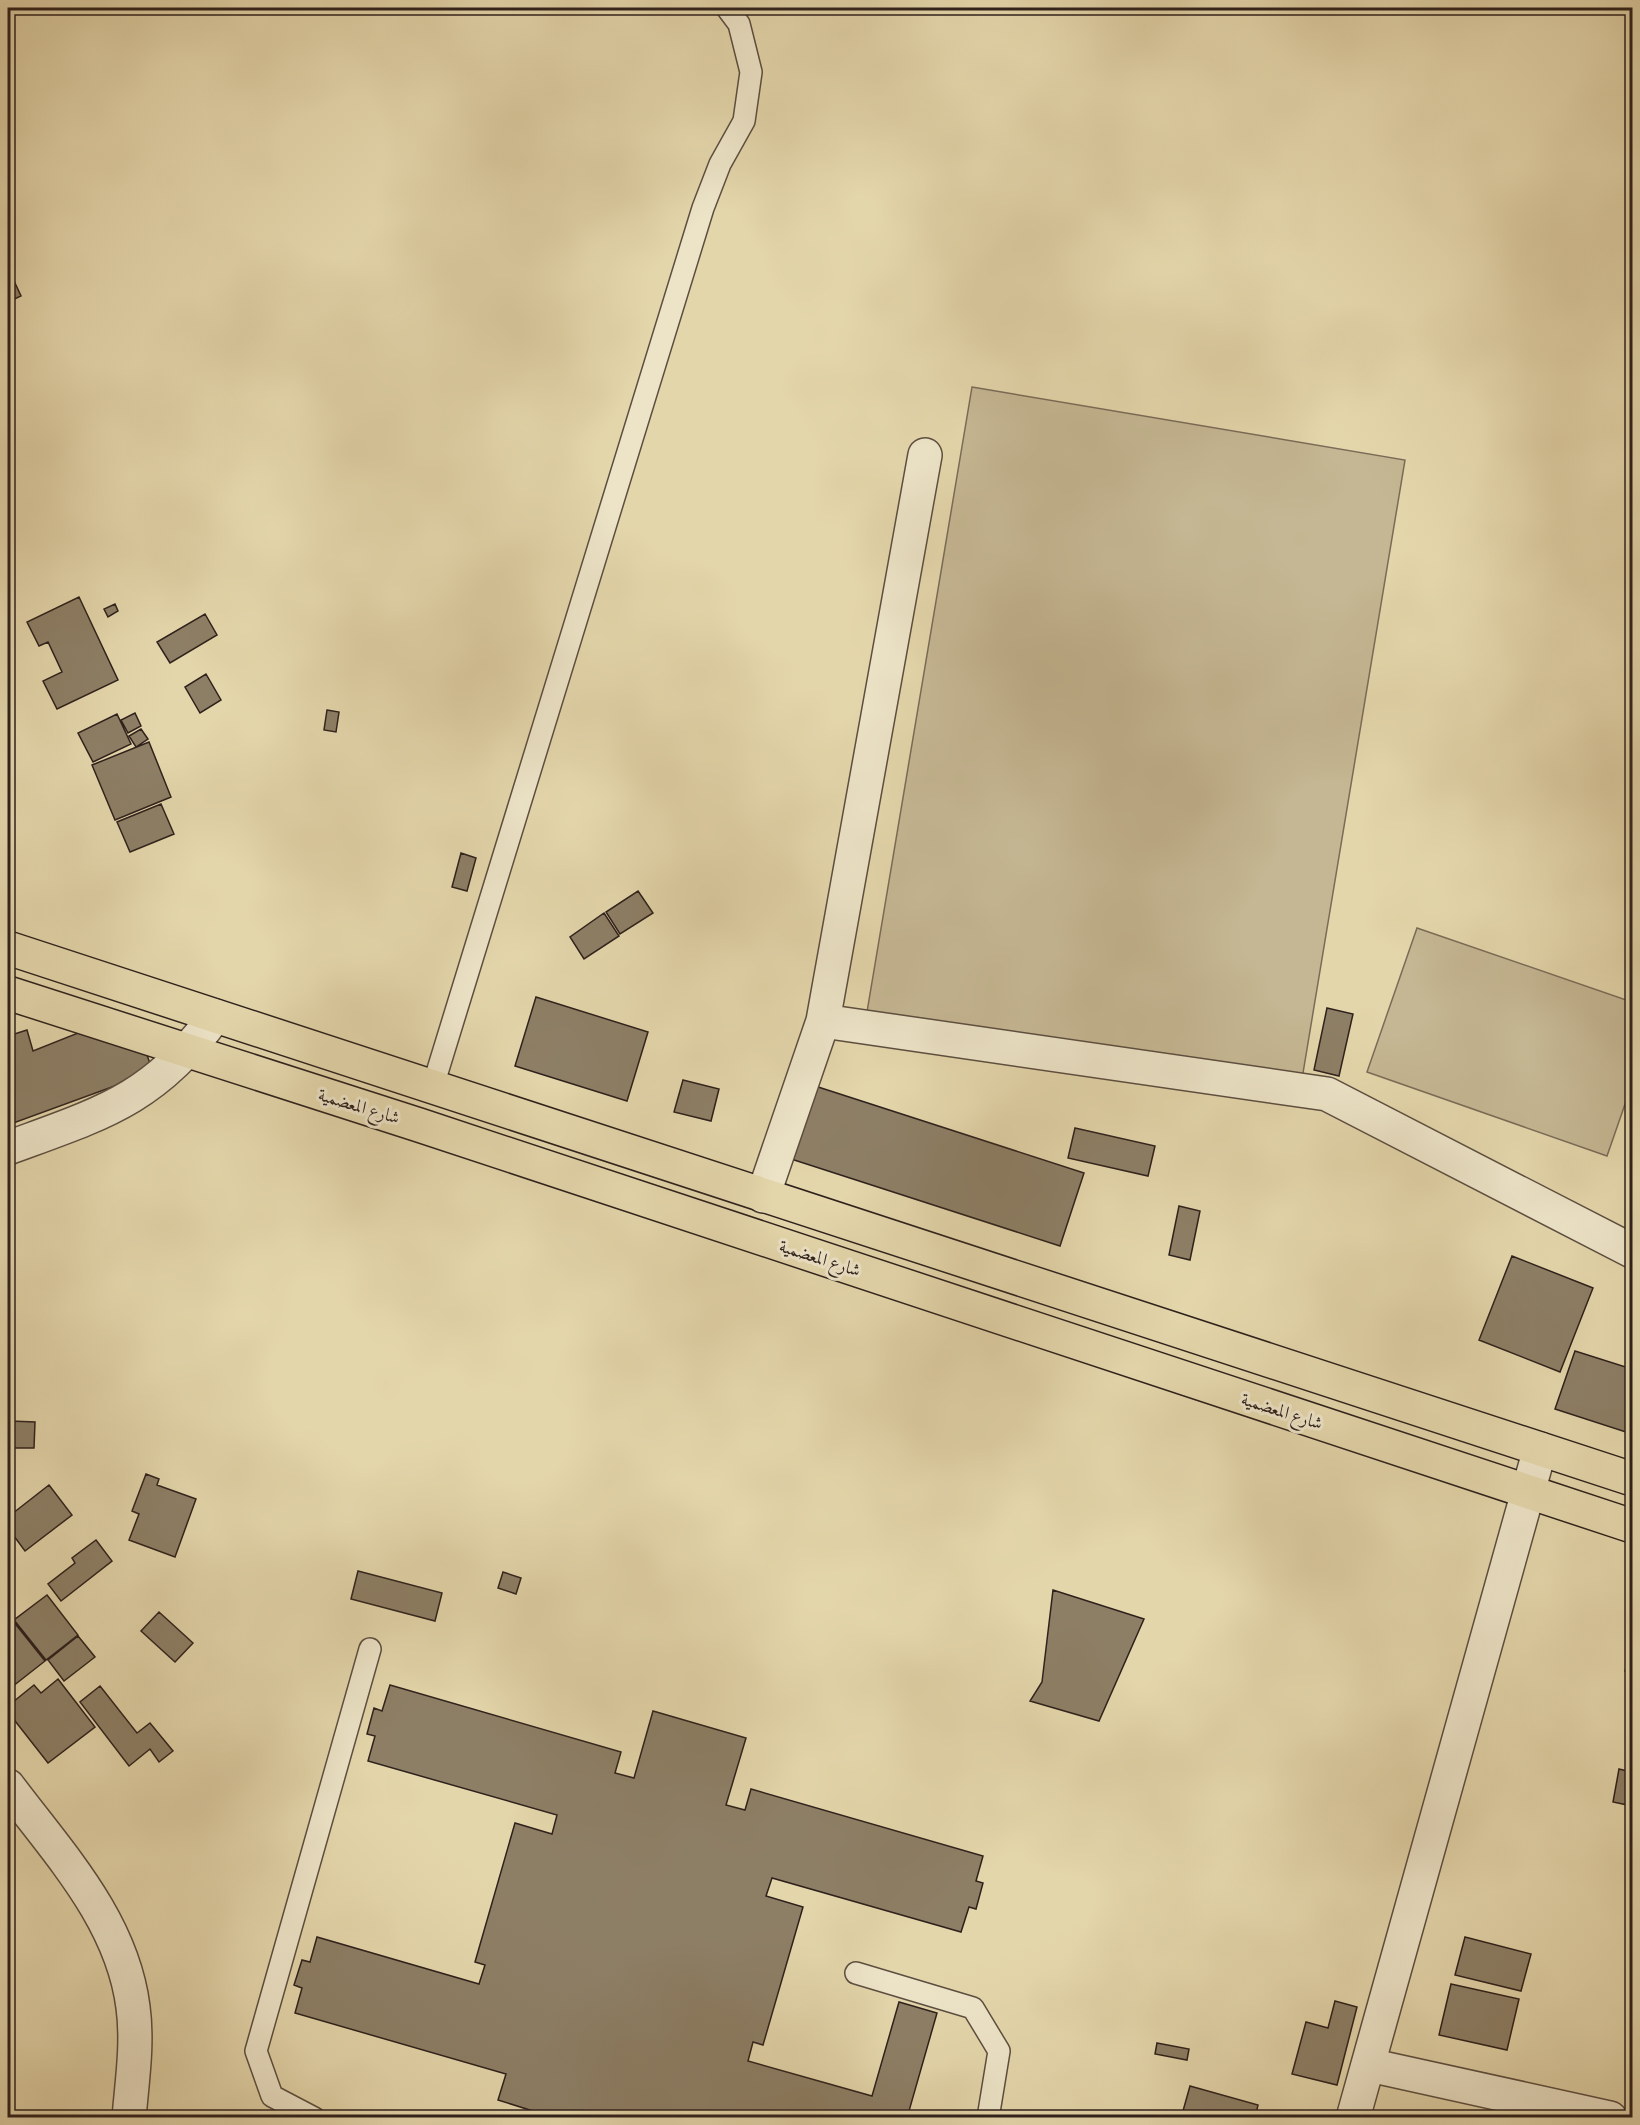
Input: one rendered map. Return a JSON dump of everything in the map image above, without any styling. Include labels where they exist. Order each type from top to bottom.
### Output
[{"type":"main road","points":[[8,948],[432,1089],[1632,1479]]},
{"type":"main road","name":"شارع المعضمية","points":[[8,993],[419,1125],[1632,1526]]},
{"type":"main road","points":[[1148,1366],[1160,1326]]},
{"type":"street","points":[[763,1196],[823,1021],[925,455]]},
{"type":"street","points":[[8,1148],[105,1112],[152,1082],[186,1052],[215,1016]]},
{"type":"street","points":[[823,1021],[1327,1094],[1632,1251]]},
{"type":"street","points":[[1353,2118],[1540,1449]]},
{"type":"street","points":[[8,1786],[88,1893],[110,1928],[125,1967],[133,2008],[135,2050],[129,2118]]},
{"type":"street","points":[[1369,2065],[1610,2118]]},
{"type":"lane","points":[[432,1089],[703,208],[720,164],[744,121],[751,72],[739,24],[728,8]]},
{"type":"lane","points":[[314,2118],[272,2096],[256,2051],[370,1649]]},
{"type":"lane","points":[[856,1972],[973,2008],[999,2051],[988,2118]]},
{"type":"shaded area","points":[[972,387],[1405,460],[1301,1085],[867,1012]]},
{"type":"shaded area","points":[[1417,928],[1632,1002],[1632,1084],[1607,1156],[1367,1072]]},
{"type":"building","points":[[8,268],[21,296],[8,302]]},
{"type":"building","points":[[79,597],[118,680],[57,709],[43,681],[62,672],[48,642],[39,646],[27,622]]},
{"type":"building","points":[[115,604],[118,611],[108,617],[104,609]]},
{"type":"building","points":[[205,614],[217,635],[170,663],[157,642]]},
{"type":"building","points":[[206,674],[221,700],[200,713],[185,687]]},
{"type":"building","points":[[327,710],[339,712],[336,732],[324,730]]},
{"type":"building","points":[[135,713],[141,726],[128,733],[121,720]]},
{"type":"building","points":[[117,714],[131,744],[93,762],[78,733]]},
{"type":"building","points":[[141,729],[148,739],[136,747],[129,736]]},
{"type":"building","points":[[149,742],[171,797],[115,820],[92,765]]},
{"type":"building","points":[[161,804],[174,834],[130,852],[117,822]]},
{"type":"building","points":[[461,853],[476,858],[467,891],[452,887]]},
{"type":"building","points":[[638,891],[653,913],[620,934],[606,912]]},
{"type":"building","points":[[604,913],[619,936],[584,959],[570,937]]},
{"type":"building","points":[[536,997],[648,1032],[627,1101],[515,1066]]},
{"type":"building","points":[[1327,1008],[1353,1014],[1339,1076],[1314,1070]]},
{"type":"building","points":[[27,1030],[33,1051],[78,1033],[147,1055],[153,1072],[8,1125],[8,1036]]},
{"type":"building","points":[[683,1080],[719,1089],[711,1121],[674,1112]]},
{"type":"building","points":[[812,1085],[1084,1173],[1060,1246],[788,1158]]},
{"type":"building","points":[[1075,1128],[1155,1146],[1148,1176],[1068,1158]]},
{"type":"building","points":[[1179,1206],[1200,1211],[1190,1260],[1169,1255]]},
{"type":"building","points":[[1512,1256],[1593,1288],[1560,1372],[1479,1340]]},
{"type":"building","points":[[1575,1351],[1632,1369],[1632,1434],[1555,1409]]},
{"type":"building","points":[[10,1421],[35,1422],[34,1448],[9,1448]]},
{"type":"building","points":[[146,1474],[159,1479],[157,1485],[196,1499],[175,1557],[129,1540],[139,1514],[132,1511]]},
{"type":"building","points":[[49,1485],[72,1515],[25,1551],[8,1528],[8,1517]]},
{"type":"building","points":[[96,1540],[112,1561],[61,1601],[48,1584],[75,1563],[72,1558]]},
{"type":"building","points":[[358,1571],[442,1593],[435,1621],[351,1599]]},
{"type":"building","points":[[503,1572],[521,1578],[516,1594],[498,1588]]},
{"type":"building","points":[[1053,1590],[1144,1619],[1099,1721],[1030,1701],[1042,1682]]},
{"type":"building","points":[[47,1595],[78,1635],[46,1660],[14,1620]]},
{"type":"building","points":[[159,1612],[193,1643],[175,1662],[141,1631]]},
{"type":"building","points":[[8,1617],[45,1661],[8,1690]]},
{"type":"building","points":[[78,1636],[95,1657],[64,1681],[48,1660]]},
{"type":"building","points":[[1632,1648],[1632,1674],[1625,1671]]},
{"type":"building","points":[[58,1679],[95,1727],[48,1763],[8,1712],[8,1706],[34,1685],[41,1693]]},
{"type":"building","points":[[390,1685],[621,1752],[615,1773],[634,1778],[653,1711],[746,1738],[726,1805],[745,1810],[751,1789],[983,1856],[976,1881],[983,1883],[976,1909],[969,1907],[961,1932],[772,1878],[766,1896],[803,1907],[763,2045],[753,2042],[748,2061],[872,2096],[899,2002],[937,2013],[907,2118],[555,2118],[498,2100],[506,2074],[295,2013],[302,1988],[294,1985],[302,1960],[310,1962],[317,1937],[479,1984],[485,1965],[475,1962],[515,1823],[552,1834],[557,1815],[368,1761],[375,1736],[367,1734],[374,1708],[382,1711]]},
{"type":"building","points":[[100,1686],[137,1733],[150,1723],[173,1751],[159,1762],[150,1749],[129,1766],[80,1702]]},
{"type":"building","points":[[1619,1769],[1632,1772],[1632,1806],[1613,1802]]},
{"type":"building","points":[[1465,1937],[1531,1954],[1521,1991],[1455,1975]]},
{"type":"building","points":[[1451,1984],[1519,1999],[1507,2050],[1439,2035]]},
{"type":"building","points":[[1335,2001],[1357,2007],[1337,2085],[1292,2074],[1306,2022],[1328,2028]]},
{"type":"building","points":[[1157,2043],[1189,2049],[1187,2060],[1155,2054]]},
{"type":"building","points":[[1190,2086],[1258,2105],[1255,2118],[1181,2118]]}]
